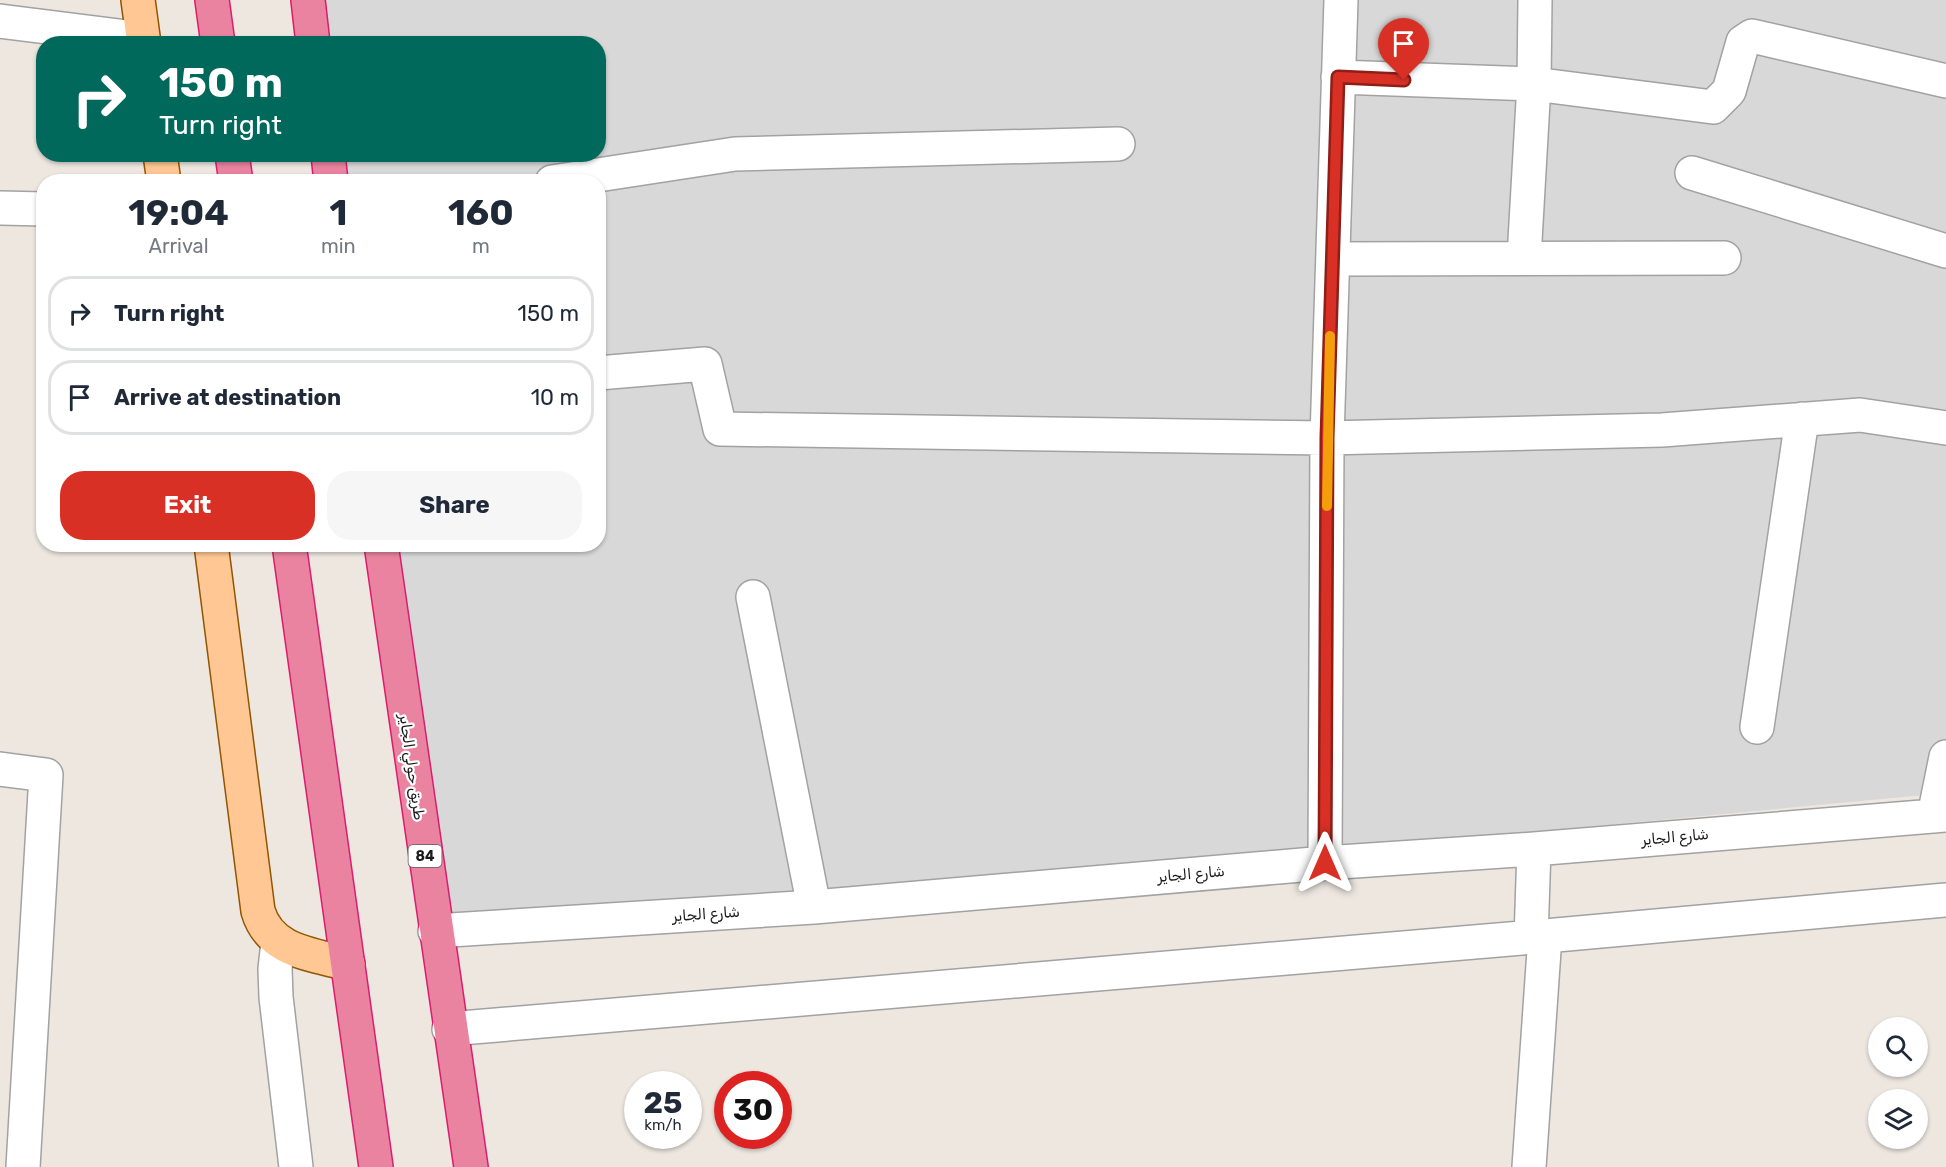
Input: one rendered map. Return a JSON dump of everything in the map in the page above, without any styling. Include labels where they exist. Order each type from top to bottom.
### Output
[{"type":"highway","points":[[212,0],[217,36]]},
{"type":"highway","points":[[308,0],[312,36]]},
{"type":"highway","points":[[290,552],[376,1167]]},
{"type":"highway","name":"طريق حولي الجاير","points":[[382,552],[435,931],[471,1167]]},
{"type":"main road","points":[[138,0],[143,36]]},
{"type":"main road","points":[[212,552],[261,923],[278,942],[290,948],[348,964]]},
{"type":"street","points":[[1325,863],[1327,438],[1341,0]]},
{"type":"street","points":[[1524,258],[1534,84],[1535,0]]},
{"type":"street","points":[[0,21],[108,36]]},
{"type":"street","points":[[1338,77],[1534,84],[1713,107],[1729,91],[1743,42],[1752,36],[1946,81]]},
{"type":"street","points":[[604,174],[735,154],[1118,144]]},
{"type":"street","points":[[1692,173],[1946,250]]},
{"type":"street","points":[[0,208],[36,208]]},
{"type":"street","points":[[1333,259],[1725,258]]},
{"type":"street","points":[[606,372],[705,364],[720,429],[1327,438],[1662,430],[1860,415],[1946,428]]},
{"type":"street","points":[[1757,728],[1802,419]]},
{"type":"street","points":[[753,597],[813,907]]},
{"type":"street","points":[[1940,816],[1946,757]]},
{"type":"street","points":[[0,769],[46,775],[23,1167]]},
{"type":"street","name":"شارع الجاير","points":[[435,931],[813,907],[1325,863],[1534,849],[1940,816]]},
{"type":"street","points":[[1529,1167],[1538,937],[1534,849]]},
{"type":"street","points":[[450,1029],[1538,937],[1946,900]]},
{"type":"street","points":[[278,942],[275,969],[276,997],[296,1167]]},
{"type":"shaded area","points":[[321,0],[1946,0],[1946,793],[441,935],[392,552],[606,552],[606,174],[343,174],[341,162],[606,162],[606,36],[325,36]]},
{"type":"slow traffic","points":[[1327,506],[1330,336]]},
{"type":"route","points":[[1325,863],[1327,438],[1338,77],[1404,80]]}]
